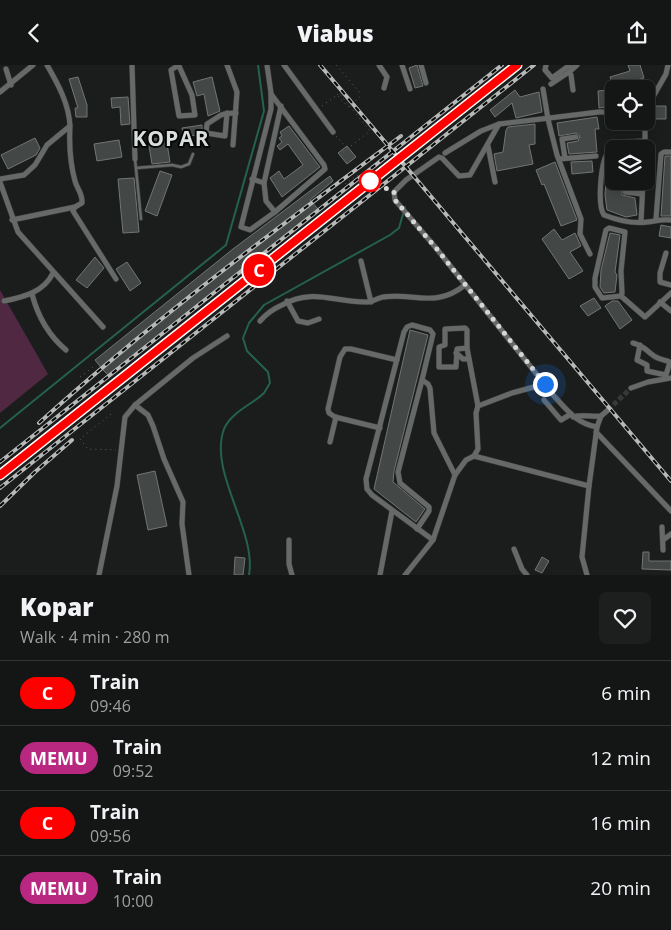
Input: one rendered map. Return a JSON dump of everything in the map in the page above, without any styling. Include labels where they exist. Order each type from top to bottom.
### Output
[{"type":"street","points":[[0,92],[11,85],[33,65]]},
{"type":"street","points":[[12,220],[75,207],[82,203],[83,200],[75,184],[71,167],[68,109],[47,65]]},
{"type":"street","points":[[132,65],[135,159]]},
{"type":"street","points":[[179,65],[192,95],[195,115],[179,116],[171,70],[179,65]]},
{"type":"street","points":[[227,65],[237,92],[233,145]]},
{"type":"street","points":[[267,65],[271,93],[270,109],[241,227],[250,231],[275,213],[325,169],[324,165],[271,93]]},
{"type":"street","points":[[284,65],[333,132]]},
{"type":"street","points":[[378,65],[387,77],[384,88]]},
{"type":"street","points":[[404,65],[410,89]]},
{"type":"street","points":[[420,65],[426,83]]},
{"type":"street","points":[[546,65],[545,69],[552,78],[570,65]]},
{"type":"street","points":[[551,84],[577,65]]},
{"type":"street","points":[[655,93],[666,74],[668,65]]},
{"type":"street","points":[[6,69],[11,85]]},
{"type":"street","points":[[568,72],[571,75],[573,90]]},
{"type":"street","points":[[543,89],[548,119],[559,159],[582,219],[580,234],[590,254]]},
{"type":"street","points":[[275,213],[266,201],[264,183],[280,106]]},
{"type":"street","points":[[445,153],[481,131],[499,124],[605,112]]},
{"type":"street","points":[[225,133],[227,113]]},
{"type":"street","points":[[234,134],[225,133],[223,136],[205,131],[208,124],[221,115],[236,113]]},
{"type":"street","points":[[499,124],[473,172],[467,176],[459,175],[442,158],[437,158],[406,180],[394,192],[395,200],[572,415],[585,425],[597,429],[671,511]]},
{"type":"street","points":[[70,126],[47,145],[35,165],[24,175],[0,181],[12,220],[18,232],[103,327]]},
{"type":"street","points":[[566,158],[562,139],[576,137]]},
{"type":"street","points":[[488,144],[495,182]]},
{"type":"street","points":[[656,219],[661,155],[664,152],[671,152]]},
{"type":"street","points":[[559,159],[596,156]]},
{"type":"street","points":[[605,158],[600,206],[604,215],[616,219],[641,222],[656,219],[671,220]]},
{"type":"street","points":[[252,179],[264,183]]},
{"type":"street","points":[[625,190],[625,192],[642,194]]},
{"type":"street","points":[[641,222],[642,190]]},
{"type":"street","points":[[75,207],[73,211],[78,221],[116,279]]},
{"type":"street","points":[[621,296],[621,271],[625,232],[609,228],[606,230],[595,287],[602,298],[621,296],[645,317],[671,293]]},
{"type":"street","points":[[666,253],[660,282],[671,285]]},
{"type":"street","points":[[361,261],[371,302]]},
{"type":"street","points":[[4,301],[27,297],[48,283],[53,273]]},
{"type":"street","points":[[260,321],[267,313],[287,301],[304,295],[371,302],[383,297],[435,298],[453,294],[465,285]]},
{"type":"street","points":[[32,294],[35,307],[45,328],[66,350]]},
{"type":"street","points":[[287,301],[298,321],[308,323],[320,319]]},
{"type":"street","points":[[660,302],[671,311]]},
{"type":"street","points":[[417,529],[429,511],[429,507],[400,483],[398,472],[433,334],[432,331],[412,325],[407,327],[397,360],[366,479],[367,489],[372,495],[392,511],[417,529],[433,540]]},
{"type":"street","points":[[467,348],[458,348],[456,367],[439,367],[439,347],[445,345],[446,329],[466,328],[468,359],[478,406],[476,413],[478,443],[474,456]]},
{"type":"street","points":[[99,575],[117,486],[125,417],[135,405],[193,358],[227,336]]},
{"type":"street","points":[[633,343],[640,345],[648,348],[655,357],[670,362],[666,375],[647,371],[646,364],[637,360],[640,345]]},
{"type":"street","points":[[380,428],[336,417],[329,413],[328,409],[340,357],[345,349],[351,349],[397,360]]},
{"type":"street","points":[[456,353],[462,359],[468,359]]},
{"type":"street","points":[[631,388],[648,382],[671,378]]},
{"type":"street","points":[[422,380],[430,388],[434,433],[456,475]]},
{"type":"street","points":[[478,406],[512,393],[545,384]]},
{"type":"street","points":[[544,400],[561,421],[572,415],[601,416]]},
{"type":"street","points":[[135,405],[148,415],[154,427],[164,459],[183,501],[182,524],[189,575]]},
{"type":"street","points":[[587,575],[582,557],[589,486],[597,429],[601,416],[608,410]]},
{"type":"street","points":[[330,442],[336,417]]},
{"type":"street","points":[[405,575],[433,540],[456,475],[466,460],[474,456],[589,486]]},
{"type":"street","points":[[380,575],[392,511]]},
{"type":"street","points":[[662,527],[663,549]]},
{"type":"street","points":[[663,540],[671,534]]},
{"type":"street","points":[[290,540],[292,575]]},
{"type":"street","points":[[514,549],[522,569],[527,575]]},
{"type":"lane","points":[[136,167],[172,165],[181,167],[189,164],[193,154]]},
{"type":"lane","points":[[135,159],[140,219]]},
{"type":"path","points":[[336,65],[362,95],[348,107],[337,95]]},
{"type":"path","points":[[317,110],[339,93],[370,131],[341,154],[348,163]]},
{"type":"path","points":[[333,132],[347,149]]},
{"type":"path","points":[[345,184],[358,175]]},
{"type":"path","points":[[80,377],[96,365]]},
{"type":"path","points":[[111,414],[80,439],[88,449],[122,450]]},
{"type":"shaded area","points":[[0,290],[48,374],[0,413]]},
{"type":"building","points":[[417,65],[423,86],[415,88],[409,68]]},
{"type":"building","points":[[628,65],[640,65],[644,78],[637,80],[611,80],[610,77],[630,71]]},
{"type":"building","points":[[78,77],[87,105],[87,117],[76,117],[75,108],[78,108],[69,79]]},
{"type":"building","points":[[212,77],[220,111],[208,116],[204,94],[197,96],[193,82]]},
{"type":"building","points":[[515,90],[520,97],[539,92],[542,112],[516,118],[512,103],[495,117],[490,110]]},
{"type":"building","points":[[605,90],[605,107],[599,108],[598,91]]},
{"type":"building","points":[[128,97],[130,124],[121,125],[120,107],[112,108],[111,98]]},
{"type":"building","points":[[655,106],[666,106],[666,119],[655,119]]},
{"type":"building","points":[[597,117],[599,129],[595,129],[597,152],[569,154],[567,143],[578,141],[580,136],[576,133],[559,136],[557,123]]},
{"type":"building","points":[[535,124],[535,144],[529,145],[533,164],[497,171],[494,154],[503,152],[508,127]]},
{"type":"building","points":[[202,125],[202,134],[184,137],[182,128]]},
{"type":"building","points":[[289,126],[320,167],[282,197],[270,178],[279,171],[284,179],[303,165],[288,144],[280,150],[277,146],[282,142],[279,138],[282,136],[280,132]]},
{"type":"building","points":[[166,137],[170,162],[152,164],[148,140]]},
{"type":"building","points":[[35,138],[40,148],[36,155],[8,169],[1,155]]},
{"type":"building","points":[[119,140],[122,157],[97,161],[94,144]]},
{"type":"building","points":[[347,146],[356,157],[347,164],[338,153]]},
{"type":"building","points":[[665,156],[671,156],[671,216],[661,216]]},
{"type":"building","points":[[592,161],[593,172],[572,174],[571,162]]},
{"type":"building","points":[[555,162],[577,220],[561,226],[544,184],[542,185],[536,170]]},
{"type":"building","points":[[160,171],[172,175],[157,216],[145,211]]},
{"type":"building","points":[[330,176],[333,181],[310,200],[318,209],[108,375],[103,370],[95,360],[233,249]]},
{"type":"building","points":[[134,178],[139,232],[123,233],[118,179]]},
{"type":"building","points":[[605,190],[622,190],[622,195],[635,198],[637,215],[626,217],[607,210]]},
{"type":"building","points":[[661,225],[671,227],[671,238],[659,236]]},
{"type":"building","points":[[554,229],[562,240],[575,233],[581,246],[570,252],[583,271],[569,279],[542,239]]},
{"type":"building","points":[[610,233],[620,235],[615,272],[617,275],[615,292],[604,293],[600,287],[601,270]]},
{"type":"building","points":[[95,257],[104,268],[87,288],[76,280]]},
{"type":"building","points":[[127,262],[141,283],[130,291],[116,269]]},
{"type":"building","points":[[594,298],[601,308],[588,316],[580,306]]},
{"type":"building","points":[[612,301],[618,301],[632,320],[620,329],[605,306]]},
{"type":"building","points":[[410,330],[428,335],[394,471],[393,482],[425,509],[416,522],[374,489]]},
{"type":"building","points":[[155,471],[167,526],[148,530],[137,475]]},
{"type":"building","points":[[643,552],[649,552],[649,561],[671,561],[671,570],[642,569]]},
{"type":"building","points":[[235,557],[245,558],[243,575],[234,575]]},
{"type":"building","points":[[542,557],[549,561],[542,573],[535,570]]},
{"type":"waterway","points":[[0,428],[226,245],[264,111],[258,65]]},
{"type":"waterway","points":[[249,575],[250,558],[222,464],[221,446],[227,423],[264,393],[270,383],[268,372],[247,351],[243,338],[249,323],[264,305],[390,235],[399,228],[405,207]]},
{"type":"tunnel","points":[[608,410],[631,388]]},
{"type":"railway","points":[[320,65],[671,481]]},
{"type":"railway","points":[[0,462],[502,65]]},
{"type":"railway","points":[[0,475],[517,65]]},
{"type":"railway","points":[[0,488],[534,65]]},
{"type":"railway","points":[[39,423],[171,311],[401,136]]},
{"type":"railway","points":[[0,506],[72,440]]},
{"type":"train","name":"C","points":[[0,475],[517,65]]},
{"type":"district","name":"KOPAR","points":[[171,139]]},
{"type":"route","points":[[370,181],[394,192],[395,200],[406,211],[545,384]]}]
